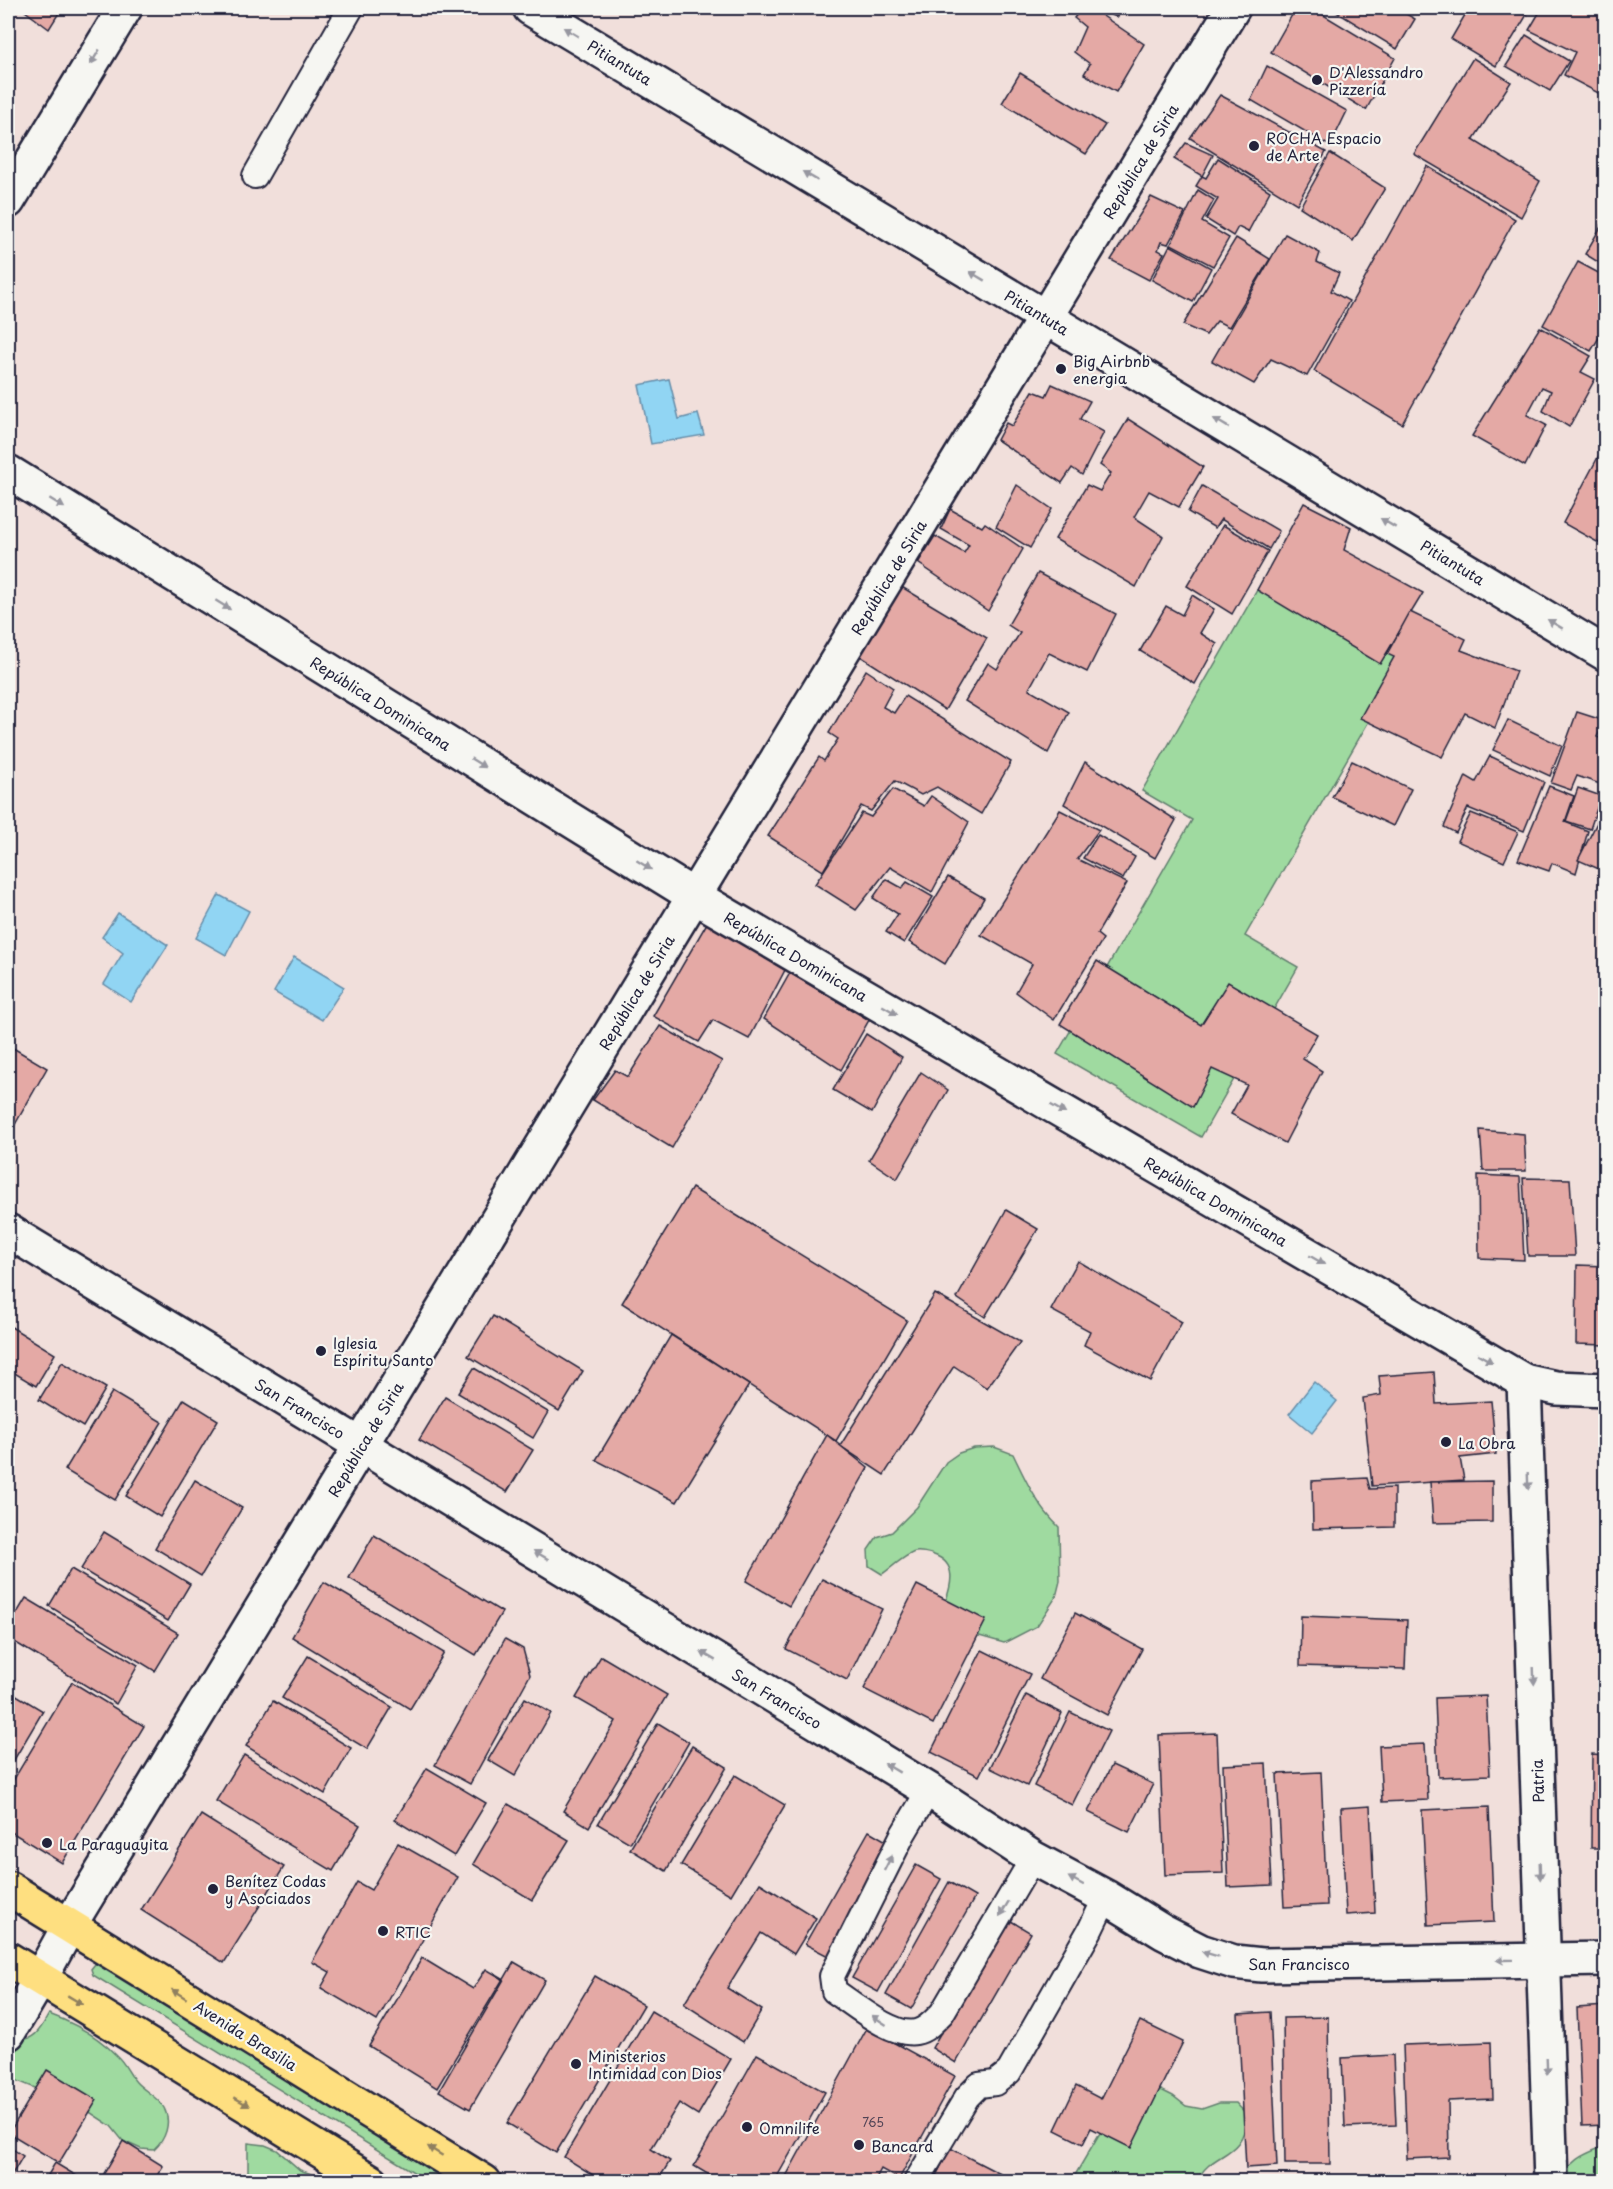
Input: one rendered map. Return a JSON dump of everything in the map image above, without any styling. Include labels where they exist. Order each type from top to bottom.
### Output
[{"type":"main road","name":"Avenida Brasilia","points":[[8,1888],[484,2181]]},
{"type":"main road","points":[[8,1959],[372,2181]]},
{"type":"street","points":[[8,201],[125,8]]},
{"type":"street","name":"Pitiantuta","points":[[530,8],[1605,654]]},
{"type":"street","name":"República de Siria","points":[[8,2033],[69,1926],[1233,8]]},
{"type":"street","name":"República Dominicana","points":[[8,472],[694,896],[1524,1381],[1556,1388],[1605,1390]]},
{"type":"street","name":"San Francisco","points":[[8,1231],[930,1790],[1033,1858],[1200,1951],[1234,1962],[1262,1965],[1605,1959]]},
{"type":"street","name":"Patria","points":[[1524,1381],[1551,2181]]},
{"type":"lane","points":[[255,176],[351,8]]},
{"type":"lane","points":[[930,1790],[903,1834],[832,1976],[834,1991],[895,2031],[917,2032],[932,2024],[942,2013],[1033,1858]]},
{"type":"lane","points":[[916,2181],[967,2097],[979,2085],[995,2083],[1009,2072],[1090,1930],[1106,1897]]},
{"type":"green space","points":[[1284,543],[1425,624],[1245,936],[1298,967],[1201,1137],[1057,1054],[1192,820],[1142,791]]},
{"type":"green space","points":[[994,1447],[1013,1454],[1038,1502],[1059,1527],[1060,1581],[1056,1597],[1037,1626],[1004,1643],[976,1635],[945,1603],[951,1575],[946,1563],[941,1559],[927,1553],[911,1553],[882,1574],[869,1566],[868,1550],[877,1537],[892,1532],[917,1507],[946,1462],[959,1453],[974,1448]]},
{"type":"green space","points":[[95,1964],[99,1964],[451,2181],[428,2181],[93,1975],[91,1969]]},
{"type":"green space","points":[[49,2014],[77,2026],[102,2043],[120,2059],[136,2082],[161,2104],[166,2114],[167,2125],[164,2136],[154,2150],[141,2149],[123,2141],[111,2126],[82,2107],[8,2077],[8,2044],[34,2035]]},
{"type":"green space","points":[[1157,2088],[1186,2106],[1202,2109],[1219,2103],[1236,2103],[1247,2115],[1245,2130],[1240,2140],[1234,2148],[1203,2171],[1197,2181],[1071,2182],[1098,2136],[1120,2107]]},
{"type":"green space","points":[[248,2143],[265,2145],[277,2150],[300,2170],[317,2176],[333,2172],[349,2182],[245,2182],[248,2172]]},
{"type":"green space","points":[[1605,2146],[1605,2181],[1562,2182],[1568,2168],[1578,2158]]},
{"type":"water","points":[[669,379],[679,419],[698,414],[704,435],[651,444],[639,385]]},
{"type":"water","points":[[219,895],[249,911],[226,955],[196,938]]},
{"type":"water","points":[[118,913],[168,945],[131,1002],[104,984],[123,953],[102,937]]},
{"type":"water","points":[[294,957],[344,987],[322,1020],[274,992]]},
{"type":"water","points":[[1314,1382],[1337,1401],[1312,1433],[1289,1414]]},
{"type":"building","points":[[21,8],[62,8],[49,29]]},
{"type":"building","points":[[1082,8],[1091,8],[1144,44],[1116,92],[1084,74],[1090,64],[1074,52],[1085,27],[1074,18]]},
{"type":"building","points":[[1092,8],[1121,8],[1117,17]]},
{"type":"building","points":[[1296,8],[1312,8],[1395,58],[1366,110],[1271,52]]},
{"type":"building","points":[[1330,8],[1396,8],[1415,19],[1397,49]]},
{"type":"building","points":[[1469,8],[1531,8],[1496,66],[1451,39]]},
{"type":"building","points":[[1542,8],[1606,8],[1606,97],[1564,75],[1575,52],[1529,30]]},
{"type":"building","points":[[1526,35],[1569,61],[1550,91],[1506,66]]},
{"type":"building","points":[[1473,58],[1511,82],[1473,140],[1540,181],[1521,217],[1414,154]]},
{"type":"building","points":[[1267,66],[1347,111],[1330,146],[1251,100]]},
{"type":"building","points":[[1020,73],[1105,125],[1086,154],[1002,103]]},
{"type":"building","points":[[1220,95],[1326,152],[1297,204],[1190,138]]},
{"type":"building","points":[[1186,143],[1213,155],[1202,176],[1174,159]]},
{"type":"building","points":[[1330,153],[1385,188],[1353,241],[1300,207]]},
{"type":"building","points":[[1218,158],[1270,191],[1248,232],[1238,227],[1233,236],[1206,219],[1218,199],[1196,186],[1202,176],[1206,178]]},
{"type":"building","points":[[1427,166],[1515,219],[1402,424],[1314,371]]},
{"type":"building","points":[[1198,190],[1214,200],[1202,222],[1229,238],[1213,266],[1171,244]]},
{"type":"building","points":[[1151,197],[1185,213],[1168,244],[1161,242],[1158,250],[1164,253],[1149,280],[1111,260]]},
{"type":"building","points":[[1606,218],[1606,267],[1585,254]]},
{"type":"building","points":[[1285,234],[1320,253],[1317,262],[1339,273],[1331,291],[1349,301],[1307,376],[1271,359],[1254,384],[1212,361]]},
{"type":"building","points":[[1236,238],[1270,259],[1229,327],[1217,321],[1206,335],[1183,325]]},
{"type":"building","points":[[1170,245],[1211,268],[1193,302],[1152,280]]},
{"type":"building","points":[[1578,262],[1606,277],[1606,326],[1591,351],[1543,325]]},
{"type":"building","points":[[1540,327],[1591,356],[1581,372],[1595,379],[1569,427],[1543,411],[1551,391],[1542,387],[1527,415],[1546,425],[1525,466],[1472,436]]},
{"type":"building","points":[[1052,384],[1090,401],[1080,419],[1104,432],[1082,475],[1072,468],[1062,483],[997,440],[1006,423],[1012,426],[1033,391],[1046,396]]},
{"type":"building","points":[[1128,419],[1203,467],[1179,507],[1149,491],[1134,517],[1163,536],[1136,587],[1055,539],[1087,485],[1100,491],[1111,473],[1100,465]]},
{"type":"building","points":[[1606,442],[1606,547],[1563,523]]},
{"type":"building","points":[[1017,485],[1052,509],[1030,548],[996,527]]},
{"type":"building","points":[[1202,486],[1279,531],[1269,549],[1221,519],[1215,528],[1188,512]]},
{"type":"building","points":[[1304,503],[1351,527],[1344,550],[1423,593],[1380,664],[1257,590]]},
{"type":"building","points":[[950,509],[982,527],[985,523],[1023,549],[988,611],[918,563],[935,536],[964,553],[969,545],[941,529]]},
{"type":"building","points":[[1223,525],[1268,551],[1232,614],[1187,586]]},
{"type":"building","points":[[1038,573],[1116,614],[1087,672],[1049,653],[1029,689],[1069,712],[1048,753],[965,701],[988,663],[997,669],[1020,633],[1008,625]]},
{"type":"building","points":[[900,586],[987,638],[945,710],[860,656]]},
{"type":"building","points":[[1192,595],[1214,609],[1200,633],[1217,644],[1195,684],[1140,651],[1166,606],[1182,615]]},
{"type":"building","points":[[1410,612],[1466,639],[1461,650],[1516,671],[1495,728],[1465,713],[1442,757],[1360,718],[1394,657],[1387,654]]},
{"type":"building","points":[[866,670],[893,688],[883,707],[894,713],[905,696],[1011,762],[981,814],[937,787],[921,795],[895,781],[871,811],[861,806],[823,871],[768,836],[819,757],[824,761],[838,739],[829,733]]},
{"type":"building","points":[[1577,712],[1605,721],[1597,737],[1606,741],[1606,769],[1600,784],[1577,776],[1571,790],[1551,783]]},
{"type":"building","points":[[1508,720],[1562,746],[1550,776],[1493,750]]},
{"type":"building","points":[[1490,756],[1544,782],[1524,831],[1468,808],[1456,833],[1444,827],[1466,776],[1476,782]]},
{"type":"building","points":[[1352,761],[1411,789],[1393,826],[1332,797]]},
{"type":"building","points":[[1085,762],[1176,820],[1155,858],[1064,804]]},
{"type":"building","points":[[1549,786],[1574,796],[1565,822],[1588,831],[1576,873],[1552,863],[1549,871],[1518,860]]},
{"type":"building","points":[[1578,788],[1601,796],[1590,829],[1566,821]]},
{"type":"building","points":[[893,789],[924,806],[931,796],[969,822],[932,892],[890,867],[856,910],[815,884],[862,813],[871,817]]},
{"type":"building","points":[[1606,808],[1606,872],[1578,860]]},
{"type":"building","points":[[1060,810],[1099,830],[1077,859],[1127,883],[1097,934],[1103,939],[1054,1020],[1016,992],[1032,964],[981,935]]},
{"type":"building","points":[[1471,813],[1518,832],[1504,862],[1457,841]]},
{"type":"building","points":[[1098,835],[1135,857],[1123,879],[1083,858]]},
{"type":"building","points":[[948,877],[984,898],[945,964],[909,942]]},
{"type":"building","points":[[886,879],[902,888],[907,882],[933,897],[904,943],[886,932],[898,914],[873,898]]},
{"type":"building","points":[[707,923],[785,970],[749,1039],[713,1020],[699,1042],[653,1016]]},
{"type":"building","points":[[1097,961],[1201,1025],[1228,982],[1317,1034],[1303,1059],[1322,1071],[1285,1143],[1231,1114],[1247,1085],[1212,1069],[1193,1107],[1060,1024]]},
{"type":"building","points":[[790,973],[869,1020],[841,1070],[764,1019]]},
{"type":"building","points":[[660,1026],[722,1061],[672,1148],[593,1100],[615,1070],[628,1077]]},
{"type":"building","points":[[866,1034],[902,1057],[872,1113],[833,1090]]},
{"type":"building","points":[[8,1045],[47,1068],[9,1135],[8,1134]]},
{"type":"building","points":[[921,1072],[948,1090],[897,1179],[869,1160]]},
{"type":"building","points":[[1480,1130],[1524,1134],[1526,1171],[1483,1171]]},
{"type":"building","points":[[1478,1175],[1520,1177],[1524,1260],[1479,1258]]},
{"type":"building","points":[[1523,1178],[1570,1179],[1575,1256],[1528,1256]]},
{"type":"building","points":[[692,1188],[907,1320],[836,1441],[622,1303]]},
{"type":"building","points":[[1006,1210],[1038,1229],[985,1317],[957,1298]]},
{"type":"building","points":[[1078,1261],[1182,1322],[1150,1381],[1084,1345],[1090,1331],[1051,1310]]},
{"type":"building","points":[[1577,1265],[1606,1266],[1606,1345],[1576,1344]]},
{"type":"building","points":[[935,1294],[1020,1342],[987,1388],[954,1366],[884,1475],[840,1446]]},
{"type":"building","points":[[493,1316],[583,1371],[559,1411],[468,1356]]},
{"type":"building","points":[[8,1325],[55,1354],[36,1386],[8,1369]]},
{"type":"building","points":[[671,1335],[749,1385],[677,1502],[596,1460]]},
{"type":"building","points":[[62,1362],[106,1388],[83,1427],[39,1400]]},
{"type":"building","points":[[474,1368],[548,1412],[533,1438],[458,1393]]},
{"type":"building","points":[[1434,1372],[1436,1404],[1491,1401],[1496,1454],[1460,1458],[1464,1480],[1372,1486],[1363,1398],[1381,1395],[1379,1376]]},
{"type":"building","points":[[112,1392],[162,1422],[115,1500],[65,1470]]},
{"type":"building","points":[[445,1397],[533,1450],[507,1492],[419,1440]]},
{"type":"building","points":[[184,1399],[218,1420],[160,1517],[126,1496]]},
{"type":"building","points":[[1606,1411],[1606,1522],[1602,1522],[1602,1412]]},
{"type":"building","points":[[827,1435],[868,1468],[789,1606],[746,1581]]},
{"type":"building","points":[[1367,1478],[1370,1489],[1394,1488],[1394,1527],[1313,1529],[1312,1481]]},
{"type":"building","points":[[195,1480],[242,1508],[201,1576],[155,1548]]},
{"type":"building","points":[[1492,1481],[1492,1522],[1433,1523],[1430,1482]]},
{"type":"building","points":[[104,1532],[190,1584],[168,1621],[81,1569]]},
{"type":"building","points":[[374,1535],[502,1612],[476,1655],[349,1578]]},
{"type":"building","points":[[71,1569],[178,1633],[155,1671],[49,1606]]},
{"type":"building","points":[[822,1579],[882,1609],[847,1680],[786,1649]]},
{"type":"building","points":[[324,1582],[444,1653],[410,1709],[292,1637]]},
{"type":"building","points":[[917,1585],[986,1620],[933,1724],[864,1689]]},
{"type":"building","points":[[26,1598],[138,1665],[116,1704],[8,1638],[8,1628]]},
{"type":"building","points":[[1075,1613],[1142,1649],[1107,1715],[1040,1679]]},
{"type":"building","points":[[1301,1616],[1407,1620],[1405,1669],[1300,1666]]},
{"type":"building","points":[[505,1639],[523,1649],[530,1675],[470,1784],[435,1765]]},
{"type":"building","points":[[982,1650],[1030,1674],[979,1776],[931,1752]]},
{"type":"building","points":[[308,1656],[392,1707],[367,1749],[282,1698]]},
{"type":"building","points":[[601,1656],[667,1695],[589,1827],[563,1811],[616,1721],[576,1698]]},
{"type":"building","points":[[72,1682],[144,1726],[62,1863],[8,1830],[8,1789]]},
{"type":"building","points":[[8,1690],[43,1711],[8,1770]]},
{"type":"building","points":[[1026,1695],[1062,1713],[1027,1786],[990,1768]]},
{"type":"building","points":[[1486,1696],[1490,1775],[1438,1777],[1435,1698]]},
{"type":"building","points":[[525,1698],[551,1713],[515,1776],[488,1760]]},
{"type":"building","points":[[273,1701],[351,1748],[325,1794],[246,1746]]},
{"type":"building","points":[[1070,1712],[1109,1731],[1072,1805],[1034,1786]]},
{"type":"building","points":[[658,1723],[689,1742],[630,1843],[598,1824]]},
{"type":"building","points":[[1217,1733],[1223,1873],[1165,1875],[1159,1735]]},
{"type":"building","points":[[1425,1744],[1428,1800],[1382,1802],[1379,1746]]},
{"type":"building","points":[[692,1746],[727,1767],[666,1871],[630,1849]]},
{"type":"building","points":[[1592,1754],[1606,1755],[1606,1848],[1591,1848]]},
{"type":"building","points":[[244,1755],[360,1825],[333,1871],[216,1801]]},
{"type":"building","points":[[1266,1763],[1272,1885],[1228,1887],[1223,1765]]},
{"type":"building","points":[[1112,1765],[1153,1784],[1129,1832],[1088,1812]]},
{"type":"building","points":[[427,1768],[486,1803],[454,1856],[395,1820]]},
{"type":"building","points":[[1321,1772],[1327,1905],[1284,1907],[1277,1774]]},
{"type":"building","points":[[735,1775],[785,1805],[731,1895],[681,1865]]},
{"type":"building","points":[[508,1804],[569,1840],[532,1900],[473,1864]]},
{"type":"building","points":[[1370,1806],[1375,1913],[1346,1915],[1341,1808]]},
{"type":"building","points":[[1489,1807],[1494,1922],[1428,1925],[1422,1810]]},
{"type":"building","points":[[201,1815],[284,1867],[224,1963],[141,1910]]},
{"type":"building","points":[[869,1831],[895,1846],[832,1958],[805,1944]]},
{"type":"building","points":[[398,1843],[458,1877],[377,2021],[321,1988],[330,1972],[312,1962],[357,1882],[371,1890]]},
{"type":"building","points":[[916,1865],[941,1879],[878,1992],[852,1978]]},
{"type":"building","points":[[949,1882],[975,1897],[911,2009],[886,1995]]},
{"type":"building","points":[[760,1883],[816,1918],[794,1954],[761,1933],[727,1988],[762,2010],[743,2042],[684,2004]]},
{"type":"building","points":[[1006,1918],[1031,1933],[956,2063],[932,2048]]},
{"type":"building","points":[[422,1958],[473,1989],[486,1969],[503,1979],[437,2088],[369,2046]]},
{"type":"building","points":[[514,1962],[545,1980],[470,2109],[439,2091]]},
{"type":"building","name":"Ministerios Intimidad con Dios","points":[[595,1976],[644,2005],[556,2153],[507,2123]]},
{"type":"building","points":[[1606,2006],[1606,2125],[1582,2126],[1577,2008]]},
{"type":"building","points":[[651,2011],[731,2059],[698,2115],[679,2103],[651,2149],[670,2161],[657,2182],[604,2182],[564,2157]]},
{"type":"building","points":[[1270,2012],[1277,2166],[1246,2168],[1238,2014]]},
{"type":"building","points":[[1328,2017],[1330,2164],[1285,2164],[1283,2018]]},
{"type":"building","points":[[1140,2021],[1183,2042],[1131,2148],[1091,2128],[1083,2144],[1055,2130],[1076,2086],[1101,2099]]},
{"type":"building","points":[[867,2028],[955,2076],[899,2179],[881,2169],[874,2182],[783,2182]]},
{"type":"building","points":[[1491,2042],[1493,2099],[1448,2101],[1449,2157],[1407,2159],[1403,2045]]},
{"type":"building","points":[[757,2054],[825,2092],[774,2182],[721,2182],[694,2166]]},
{"type":"building","points":[[1393,2055],[1396,2125],[1345,2127],[1342,2058]]},
{"type":"building","points":[[47,2070],[97,2100],[59,2163],[9,2133]]},
{"type":"building","points":[[123,2141],[163,2166],[153,2182],[99,2182]]},
{"type":"building","points":[[8,2146],[23,2156],[8,2181]]},
{"type":"building","points":[[950,2148],[1016,2182],[933,2182]]},
{"type":"building","points":[[55,2163],[85,2181],[44,2182]]},
{"type":"place","name":"D'Alessandro Pizzería","points":[[1317,80]]},
{"type":"place","name":"ROCHA Espacio de Arte","points":[[1254,146]]},
{"type":"place","name":"Big Airbnb energia","points":[[1061,369]]},
{"type":"place","name":"Iglesia Espíritu Santo","points":[[321,1351]]},
{"type":"place","name":"La Obra","points":[[1446,1442]]},
{"type":"place","name":"La Paraguayita","points":[[47,1843]]},
{"type":"place","name":"Benítez Codas y Asociados","points":[[213,1889]]},
{"type":"place","name":"RTIC","points":[[383,1931]]},
{"type":"place","name":"Ministerios Intimidad con Dios","points":[[576,2064]]},
{"type":"place","name":"Omnilife","points":[[747,2127]]},
{"type":"place","name":"Bancard","points":[[859,2145]]}]
